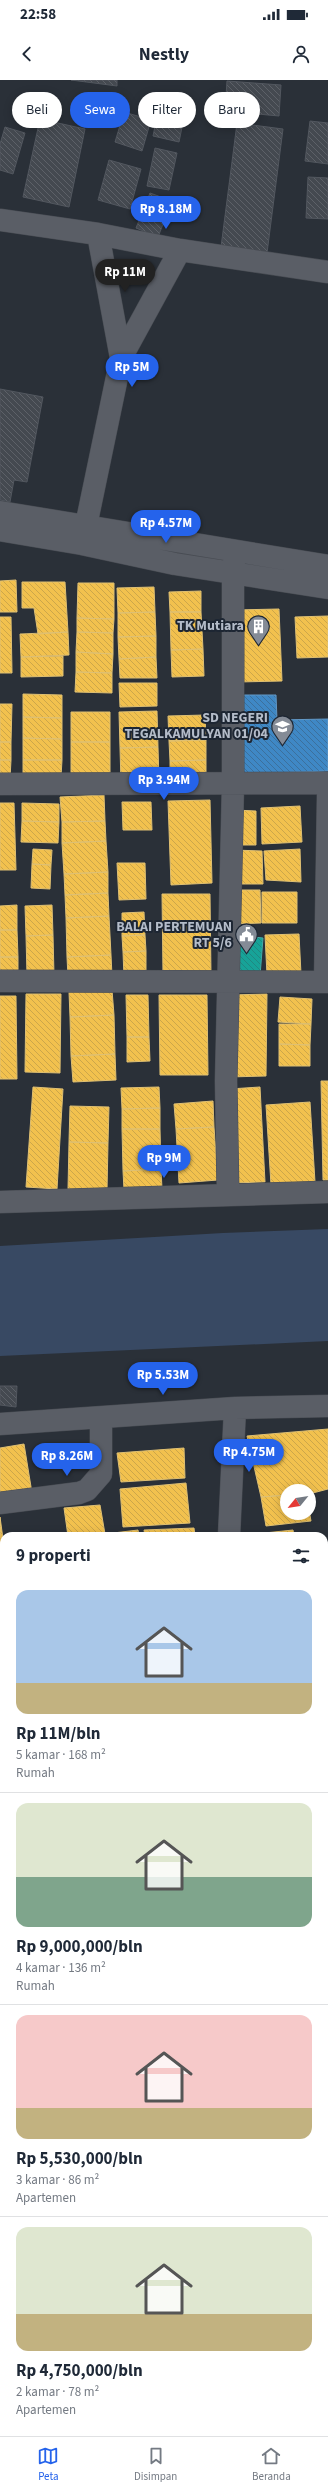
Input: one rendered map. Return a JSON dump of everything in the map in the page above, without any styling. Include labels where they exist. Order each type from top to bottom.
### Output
[{"type":"street","points":[[0,220],[98,234],[180,250],[328,272]]},
{"type":"street","points":[[98,234],[121,358]]},
{"type":"street","points":[[84,535],[121,358],[180,250]]},
{"type":"street","points":[[0,512],[84,535],[175,564],[234,562],[328,566]]},
{"type":"street","points":[[0,530],[84,535]]},
{"type":"street","points":[[234,562],[328,588]]},
{"type":"street","points":[[228,1193],[226,1081],[233,784],[234,562]]},
{"type":"street","points":[[0,784],[328,783]]},
{"type":"street","points":[[0,981],[326,982],[328,796]]},
{"type":"street","points":[[0,1202],[228,1193],[328,1192]]},
{"type":"street","points":[[0,1424],[235,1408],[328,1406]]},
{"type":"street","points":[[230,1532],[235,1408]]},
{"type":"street","points":[[0,1503],[79,1493],[87,1490],[101,1474],[101,1418]]},
{"type":"water","points":[[328,1229],[328,1341],[0,1356],[0,1246],[223,1233]]},
{"type":"building: Hunian","points":[[16,580],[17,612],[0,612],[0,581]]},
{"type":"building: Hunian","points":[[22,582],[65,582],[68,632],[38,634],[34,608],[22,608]]},
{"type":"building: Hunian","points":[[78,583],[114,583],[114,619],[77,618]]},
{"type":"building: Hunian","points":[[154,587],[155,612],[118,613],[117,588]]},
{"type":"building: Hunian","points":[[201,591],[201,612],[170,612],[169,592]]},
{"type":"building: Hunian","name":"TK Mutiara","points":[[279,609],[282,681],[238,682],[235,610]]},
{"type":"building: Hunian","points":[[155,612],[156,636],[118,637],[118,613]]},
{"type":"building: Hunian","points":[[170,612],[201,612],[203,649],[171,650]]},
{"type":"building: Hunian","points":[[328,616],[328,657],[297,658],[295,617]]},
{"type":"building: Hunian","points":[[0,617],[11,617],[12,673],[0,673]]},
{"type":"building: Hunian","points":[[77,618],[114,619],[113,633],[77,632]]},
{"type":"building: Hunian","points":[[68,632],[69,655],[21,657],[20,634]]},
{"type":"building: Hunian","points":[[77,632],[113,633],[113,654],[76,652]]},
{"type":"building: Hunian","points":[[156,636],[156,657],[119,659],[118,637]]},
{"type":"building: Hunian","points":[[203,649],[204,676],[172,677],[171,650]]},
{"type":"building: Hunian","points":[[76,652],[113,654],[112,673],[76,672]]},
{"type":"building: Hunian","points":[[63,656],[63,676],[21,677],[21,657]]},
{"type":"building: Hunian","points":[[156,657],[157,678],[120,678],[119,659]]},
{"type":"building: Hunian","points":[[76,672],[112,673],[112,693],[75,692]]},
{"type":"building: Hunian","points":[[119,683],[157,683],[157,706],[120,707]]},
{"type":"building: Hunian","points":[[23,694],[62,695],[62,718],[23,717]]},
{"type":"building: Hunian","points":[[0,704],[12,704],[11,742],[0,742]]},
{"type":"building: Hunian","points":[[157,711],[158,747],[120,748],[119,712]]},
{"type":"building: Hunian","points":[[71,712],[110,712],[110,742],[71,742]]},
{"type":"building: Hunian","points":[[205,715],[206,740],[169,741],[168,716]]},
{"type":"building: Hunian","points":[[23,717],[62,718],[62,739],[23,738]]},
{"type":"building: Hunian","points":[[23,738],[62,739],[62,760],[23,760]]},
{"type":"building: Hunian","points":[[206,740],[206,760],[170,761],[169,741]]},
{"type":"building: Hunian","points":[[0,742],[11,742],[11,760],[0,760]]},
{"type":"building: Hunian","points":[[71,742],[110,742],[110,778],[71,777]]},
{"type":"building: Hunian","points":[[158,747],[159,781],[121,782],[120,748]]},
{"type":"building: Hunian","points":[[0,760],[11,760],[10,779],[0,779]]},
{"type":"building: Hunian","points":[[23,760],[62,760],[61,777],[23,777]]},
{"type":"building: Hunian","points":[[206,760],[206,778],[170,779],[170,761]]},
{"type":"building: Hunian","points":[[104,795],[105,821],[62,822],[60,797]]},
{"type":"building: Hunian","points":[[210,800],[212,883],[171,885],[168,801]]},
{"type":"building: Hunian","points":[[122,802],[151,802],[152,830],[123,830]]},
{"type":"building: Hunian","points":[[0,803],[14,803],[16,870],[0,870]]},
{"type":"building: Hunian","points":[[22,803],[59,804],[59,822],[22,821]]},
{"type":"building: Hunian","points":[[300,806],[302,842],[262,844],[261,808]]},
{"type":"building: Hunian","points":[[235,810],[256,811],[256,845],[235,845]]},
{"type":"building: Hunian","points":[[22,821],[59,822],[58,843],[21,842]]},
{"type":"building: Hunian","points":[[105,821],[106,841],[62,843],[62,822]]},
{"type":"building: Hunian","points":[[106,841],[108,872],[64,874],[62,843]]},
{"type":"building: Hunian","points":[[33,849],[52,850],[51,865],[32,864]]},
{"type":"building: Hunian","points":[[300,849],[301,882],[266,880],[264,851]]},
{"type":"building: Hunian","points":[[233,850],[262,851],[263,884],[233,884]]},
{"type":"building: Hunian","points":[[117,863],[145,863],[146,899],[119,900]]},
{"type":"building: Hunian","points":[[32,864],[51,865],[50,889],[31,888]]},
{"type":"building: Hunian","points":[[108,872],[108,893],[65,895],[64,874]]},
{"type":"building: Hunian","points":[[232,890],[260,890],[261,923],[230,924]]},
{"type":"building: Hunian","points":[[262,892],[297,892],[297,923],[262,923]]},
{"type":"building: Hunian","points":[[108,893],[109,916],[66,918],[65,895]]},
{"type":"building: Hunian","points":[[162,894],[210,894],[211,975],[163,975]]},
{"type":"building: Hunian","points":[[17,905],[17,930],[0,930],[0,906]]},
{"type":"building: Hunian","points":[[52,905],[53,935],[26,936],[25,906]]},
{"type":"building: Hunian","points":[[144,912],[145,935],[122,936],[122,913]]},
{"type":"building: Hunian","points":[[109,916],[111,955],[67,957],[66,918]]},
{"type":"building: Hunian","points":[[0,930],[17,930],[18,957],[0,957]]},
{"type":"building: Hunian","points":[[299,934],[301,974],[267,975],[265,935]]},
{"type":"building: Hunian","points":[[53,935],[54,975],[27,975],[26,936]]},
{"type":"building: Hunian","points":[[145,935],[146,951],[123,952],[122,936]]},
{"type":"building: Hunian","points":[[146,951],[146,976],[124,977],[123,952]]},
{"type":"building: Hunian","points":[[111,955],[112,976],[68,977],[67,957]]},
{"type":"building: Hunian","points":[[0,957],[18,957],[18,975],[0,975]]},
{"type":"building: Hunian","points":[[112,990],[114,1015],[70,1017],[69,992]]},
{"type":"building: Hunian","points":[[26,994],[61,994],[60,1073],[25,1072]]},
{"type":"building: Hunian","points":[[267,994],[266,1076],[228,1077],[231,995]]},
{"type":"building: Hunian","points":[[126,995],[148,995],[149,1037],[127,1037]]},
{"type":"building: Hunian","points":[[159,995],[207,995],[208,1075],[160,1075]]},
{"type":"building: Hunian","points":[[0,996],[16,996],[17,1079],[0,1079]]},
{"type":"building: Hunian","points":[[280,997],[312,999],[311,1024],[278,1022]]},
{"type":"building: Hunian","points":[[114,1015],[115,1054],[71,1056],[70,1017]]},
{"type":"building: Hunian","points":[[279,1024],[311,1024],[310,1045],[279,1044]]},
{"type":"building: Hunian","points":[[127,1037],[149,1037],[150,1061],[127,1062]]},
{"type":"building: Hunian","points":[[279,1044],[310,1045],[310,1066],[279,1066]]},
{"type":"building: Hunian","points":[[115,1054],[116,1080],[73,1082],[71,1056]]},
{"type":"building: Hunian","points":[[321,1081],[328,1081],[328,1180],[323,1180]]},
{"type":"building: Hunian","points":[[33,1087],[63,1089],[57,1189],[26,1187]]},
{"type":"building: Hunian","points":[[159,1087],[160,1108],[122,1109],[121,1088]]},
{"type":"building: Hunian","points":[[260,1087],[265,1182],[231,1183],[230,1089]]},
{"type":"building: Hunian","points":[[213,1101],[214,1127],[176,1129],[174,1104]]},
{"type":"building: Hunian","points":[[310,1102],[315,1182],[271,1185],[266,1105]]},
{"type":"building: Hunian","points":[[70,1106],[109,1107],[108,1143],[69,1142]]},
{"type":"building: Hunian","points":[[160,1108],[160,1129],[122,1129],[122,1109]]},
{"type":"building: Hunian","points":[[214,1127],[218,1180],[179,1183],[176,1129]]},
{"type":"building: Hunian","points":[[122,1129],[160,1129],[161,1169],[123,1171]]},
{"type":"building: Hunian","points":[[69,1142],[108,1143],[107,1190],[68,1189]]},
{"type":"building: Hunian","points":[[161,1169],[162,1189],[124,1190],[123,1171]]},
{"type":"building: Hunian","points":[[328,1429],[328,1489],[316,1492],[316,1484],[280,1484],[280,1496],[261,1497],[247,1436]]},
{"type":"building: Hunian","points":[[24,1444],[32,1493],[0,1498],[0,1448]]},
{"type":"building: Hunian","points":[[184,1448],[185,1478],[121,1482],[117,1453]]},
{"type":"building: Hunian","points":[[186,1483],[190,1523],[123,1527],[120,1489]]},
{"type":"building: Hunian","points":[[280,1496],[280,1520],[311,1521],[266,1526],[261,1497]]},
{"type":"building: Hunian","points":[[100,1505],[105,1532],[67,1532],[64,1508]]},
{"type":"building: Hunian","points":[[0,1517],[2,1532],[0,1532]]},
{"type":"building: Hunian","points":[[194,1528],[194,1532],[144,1532],[144,1530]]},
{"type":"building: Hunian","points":[[138,1530],[138,1532],[122,1532]]},
{"type":"building: Hunian","points":[[293,1530],[293,1532],[274,1532]]},
{"type":"building: Sekolah","name":"SD NEGERI TEGALKAMULYAN 01/04","points":[[236,695],[276,695],[277,720],[328,719],[328,771],[239,774]]},
{"type":"building: Publik","name":"BALAI PERTEMUAN RT 5/6","points":[[234,935],[263,938],[260,976],[231,973]]},
{"type":"building: Lainnya","points":[[71,80],[117,80],[117,86]]},
{"type":"building: Lainnya","points":[[227,81],[281,85],[279,116],[260,114],[260,92],[226,92]]},
{"type":"building: Lainnya","points":[[130,114],[138,116],[138,128],[149,128],[142,151],[115,142],[119,128],[130,128]]},
{"type":"building: Lainnya","points":[[310,121],[328,123],[328,164],[305,161]]},
{"type":"building: Lainnya","points":[[62,124],[70,126],[70,128],[85,129],[69,207],[23,197],[38,128],[62,128]]},
{"type":"building: Lainnya","points":[[260,126],[283,129],[267,253],[221,247],[236,128],[260,128]]},
{"type":"building: Lainnya","points":[[5,127],[25,133],[13,174],[0,170],[0,144]]},
{"type":"building: Lainnya","points":[[155,128],[182,128],[179,142],[153,136]]},
{"type":"building: Lainnya","points":[[155,148],[177,153],[169,190],[147,186]]},
{"type":"building: Lainnya","points":[[109,160],[141,169],[130,209],[98,200]]},
{"type":"building: Lainnya","points":[[308,177],[328,178],[328,219],[306,218]]},
{"type":"building: Lainnya","points":[[150,193],[172,201],[158,237],[136,228]]},
{"type":"building: Lainnya","points":[[0,389],[43,397],[27,482],[14,480],[10,502],[0,500]]},
{"type":"building: Lainnya","points":[[0,1386],[17,1386],[16,1407],[0,1405]]},
{"type":"place","name":"TK Mutiara","points":[[259,646]]},
{"type":"place","name":"SD NEGERI TEGALKAMULYAN 01/04","points":[[283,746]]},
{"type":"place","name":"BALAI PERTEMUAN RT 5/6","points":[[247,954]]}]
